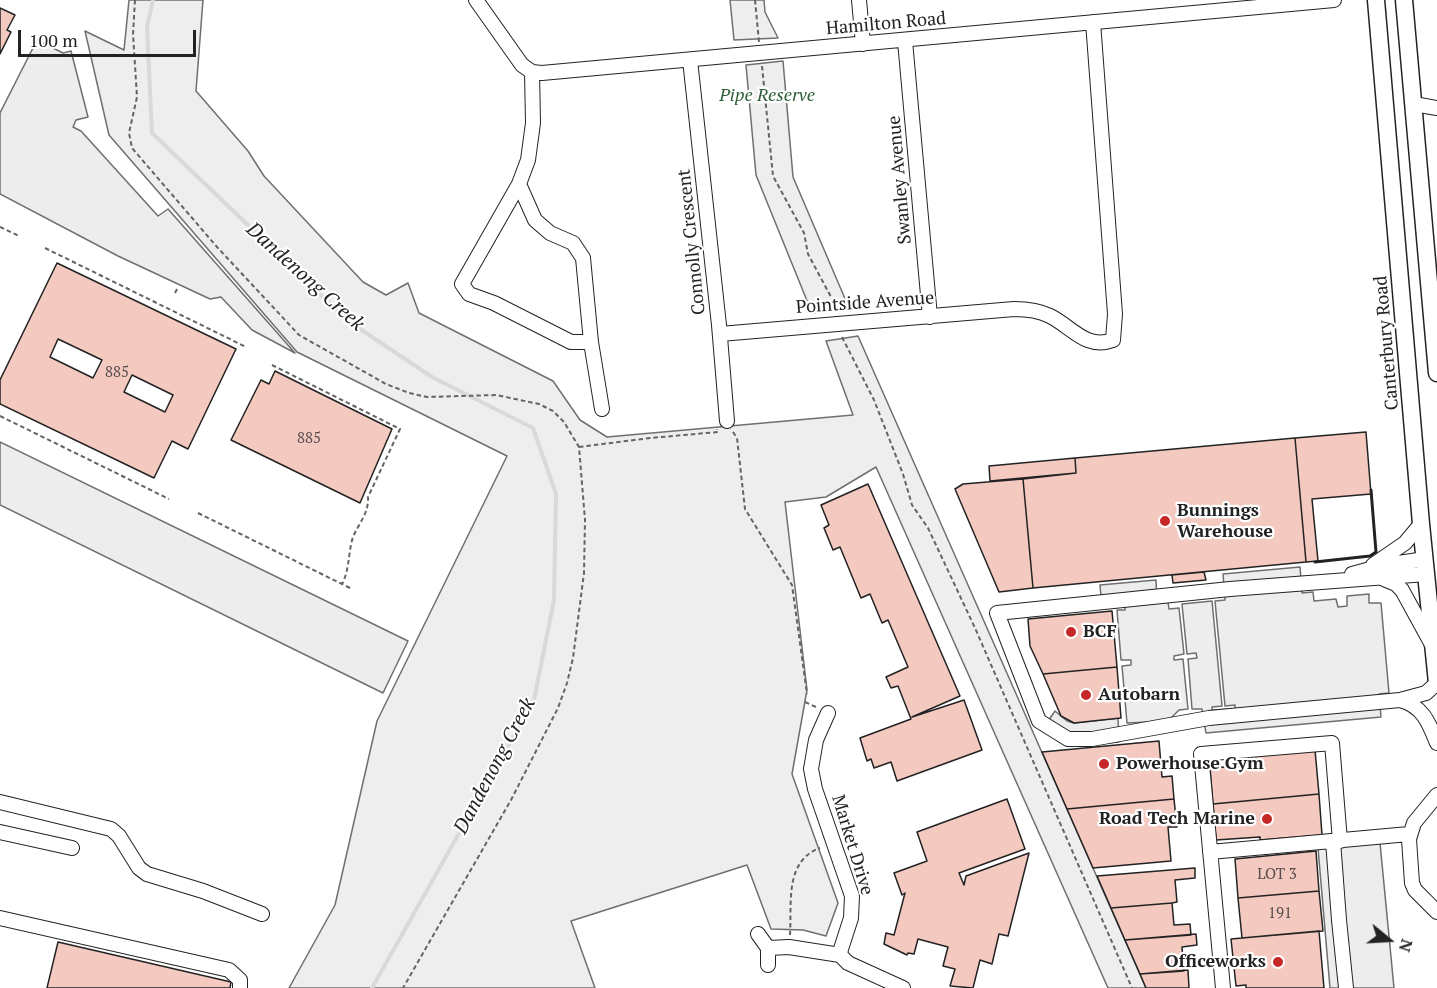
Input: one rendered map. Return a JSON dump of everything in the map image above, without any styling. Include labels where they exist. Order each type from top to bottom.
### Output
[{"type":"main road","name":"Canterbury Road","points":[[1376,0],[1421,524],[1431,564],[1433,647],[1437,683]]},
{"type":"main road","points":[[1404,0],[1437,374]]},
{"type":"street","points":[[476,0],[522,65],[532,72],[533,123],[528,160],[519,184],[462,284],[469,294],[494,303],[571,342],[591,342]]},
{"type":"street","points":[[859,0],[863,44]]},
{"type":"street","name":"Hamilton Road","points":[[532,72],[690,60],[1334,0]]},
{"type":"street","name":"Pointside Avenue","points":[[720,334],[1014,309],[1032,310],[1051,317],[1083,339],[1101,344],[1113,340],[1115,314],[1093,22]]},
{"type":"street","name":"Swanley Avenue","points":[[905,40],[930,317]]},
{"type":"street","name":"Connolly Crescent","points":[[690,60],[720,334],[727,421]]},
{"type":"street","points":[[1414,104],[1437,108]]},
{"type":"street","points":[[519,184],[535,220],[549,233],[573,243],[584,258],[591,342],[602,409]]},
{"type":"street","points":[[1361,572],[1405,543],[1421,524]]},
{"type":"street","points":[[1327,581],[1384,565],[1431,564]]},
{"type":"street","points":[[1431,564],[1382,578],[1327,581],[997,613],[1039,721],[1068,739],[1092,739],[1209,718],[1400,700],[1426,693],[1437,683]]},
{"type":"street","points":[[1382,578],[1396,584],[1402,590],[1433,647]]},
{"type":"street","points":[[1400,700],[1417,706],[1429,722],[1437,744]]},
{"type":"street","name":"Market Drive","points":[[828,713],[816,740],[812,769],[815,789],[852,896],[851,918],[840,955]]},
{"type":"street","points":[[1223,988],[1201,754],[1332,742],[1339,920],[1347,988]]},
{"type":"street","points":[[1437,795],[1414,823],[1409,834],[1412,883],[1415,891],[1437,912]]},
{"type":"street","points":[[0,802],[111,829],[119,836],[139,868],[147,874],[203,891],[262,914]]},
{"type":"street","points":[[0,832],[72,848]]},
{"type":"street","points":[[1210,852],[1409,834]]},
{"type":"street","points":[[0,918],[229,970],[240,980],[240,988]]},
{"type":"street","points":[[758,934],[768,948],[768,965]]},
{"type":"street","points":[[768,948],[789,947],[840,955],[848,963],[903,988]]},
{"type":"path","points":[[135,0],[133,34],[137,97],[129,132],[132,148],[217,247],[291,328],[312,344],[386,384],[409,393],[427,397],[495,395],[539,404],[553,411],[564,422],[579,447],[585,520],[584,573],[573,658],[567,683],[558,708],[511,800],[403,988]]},
{"type":"path","points":[[755,0],[759,41]]},
{"type":"path","points":[[762,67],[773,176],[804,233],[808,254],[839,312]]},
{"type":"path","points":[[0,226],[19,236]]},
{"type":"path","points":[[45,248],[169,307],[246,347]]},
{"type":"path","points":[[175,293],[178,287]]},
{"type":"path","points":[[842,337],[874,400],[903,474],[912,505],[928,528],[975,628],[1132,988]]},
{"type":"path","points":[[272,365],[400,429],[368,497],[369,507],[353,538],[346,576],[342,584]]},
{"type":"path","points":[[0,416],[168,499]]},
{"type":"path","points":[[718,432],[716,422],[727,421]]},
{"type":"path","points":[[579,447],[730,431],[736,435],[745,509],[791,582],[807,694]]},
{"type":"path","points":[[198,513],[352,589]]},
{"type":"path","points":[[789,947],[794,874],[803,859],[820,848]]},
{"type":"green space","points":[[129,0],[203,0],[196,91],[248,151],[264,176],[363,282],[386,295],[408,283],[419,313],[553,381],[580,420],[607,437],[853,415],[826,341],[858,336],[1146,988],[1108,988],[876,467],[826,497],[785,502],[807,690],[792,774],[838,903],[826,936],[803,930],[771,929],[747,865],[571,921],[595,988],[289,988],[335,905],[377,721],[507,456],[297,352],[109,135],[85,31],[124,50]]},
{"type":"green space","name":"Pipe Reserve","points":[[730,0],[764,0],[765,12],[778,38],[734,40]]},
{"type":"green space","name":"Pipe Reserve","points":[[783,61],[793,177],[849,308],[812,313],[756,175],[746,65]]},
{"type":"shaded area","points":[[37,40],[63,53],[71,51],[88,117],[76,120],[73,127],[81,131],[158,216],[168,209],[295,353],[252,330],[221,297],[210,299],[118,256],[0,194],[0,113]]},
{"type":"shaded area","points":[[0,442],[408,641],[383,693],[0,505]]},
{"type":"shaded area","points":[[1300,567],[1302,593],[1313,592],[1314,601],[1336,599],[1338,607],[1347,606],[1347,596],[1369,594],[1369,603],[1381,603],[1389,693],[1379,694],[1381,717],[1206,733],[1202,709],[1192,709],[1188,659],[1197,658],[1196,653],[1187,654],[1182,604],[1212,601],[1222,706],[1212,707],[1212,710],[1235,709],[1235,705],[1225,706],[1215,601],[1225,600],[1223,574]]},
{"type":"shaded area","points":[[1156,580],[1157,603],[1168,602],[1169,609],[1179,608],[1184,654],[1174,656],[1174,660],[1183,659],[1188,709],[1179,710],[1168,721],[1127,723],[1122,666],[1131,665],[1131,660],[1121,660],[1117,610],[1125,610],[1125,606],[1102,608],[1100,585]]},
{"type":"shaded area","points":[[1055,711],[1067,721],[1074,723],[1118,718],[1119,742],[1071,746],[1064,743],[1042,730]]},
{"type":"shaded area","points":[[1380,843],[1394,988],[1330,988],[1318,848]]},
{"type":"building","points":[[0,8],[15,15],[7,30],[11,32],[0,54]]},
{"type":"building","points":[[57,263],[236,349],[188,449],[172,441],[154,478],[0,404],[0,380]],"holes":[[[58,339],[102,360],[93,378],[50,357]],[[132,375],[173,395],[165,412],[124,392]]]},
{"type":"building","points":[[275,371],[392,429],[360,503],[231,440],[261,380],[269,384]]},
{"type":"building","points":[[1366,432],[1371,494],[1312,499],[1318,561],[1306,562],[1295,438]]},
{"type":"building","name":"Bunnings Warehouse","points":[[1295,438],[1306,562],[1033,588],[1023,479],[1076,473],[1075,458]]},
{"type":"building","points":[[1075,458],[1076,473],[990,481],[989,466]]},
{"type":"building","points":[[1023,479],[1033,588],[999,592],[955,489],[963,484]]},
{"type":"building","points":[[868,484],[960,696],[912,717],[964,700],[982,750],[897,781],[891,762],[874,768],[871,759],[867,761],[860,738],[911,719],[898,686],[891,688],[886,677],[908,667],[888,620],[882,623],[870,594],[861,598],[840,547],[833,550],[824,528],[829,525],[821,505]]},
{"type":"building","points":[[1204,572],[1206,580],[1173,583],[1172,575]]},
{"type":"building","name":"BCF","points":[[1112,611],[1117,667],[1043,674],[1030,646],[1028,619]]},
{"type":"building","name":"Autobarn","points":[[1117,667],[1121,718],[1074,723],[1061,716],[1043,674]]},
{"type":"building","name":"Powerhouse Gym","points":[[1159,741],[1162,777],[1172,776],[1174,799],[1067,809],[1042,752]]},
{"type":"building","points":[[1315,750],[1319,794],[1213,804],[1210,768],[1240,766],[1240,761],[1252,760],[1252,756]]},
{"type":"building","name":"Road Tech Marine","points":[[1319,794],[1322,835],[1260,840],[1260,837],[1216,840],[1213,804]]},
{"type":"building","points":[[1007,799],[1025,849],[959,873],[964,885],[966,876],[1029,853],[1008,936],[999,934],[992,964],[980,960],[973,988],[950,986],[955,969],[943,966],[948,947],[918,939],[914,954],[908,953],[907,955],[884,944],[886,933],[894,935],[905,893],[902,895],[894,873],[927,861],[917,832]]},
{"type":"building","points":[[1174,799],[1177,827],[1168,827],[1171,861],[1093,868],[1067,809]]},
{"type":"building","points":[[1316,851],[1319,891],[1238,898],[1235,859]]},
{"type":"building","points":[[1195,868],[1195,878],[1175,880],[1177,902],[1111,908],[1097,876]]},
{"type":"building","points":[[1319,891],[1323,931],[1242,938],[1238,898]]},
{"type":"building","points":[[1172,903],[1174,925],[1190,924],[1191,935],[1125,940],[1111,908]]},
{"type":"building","name":"Officeworks","points":[[1319,931],[1324,988],[1236,986],[1231,939]]},
{"type":"building","points":[[1196,934],[1197,945],[1182,947],[1184,971],[1140,974],[1125,940]]},
{"type":"building","points":[[58,942],[231,982],[230,988],[47,988]]},
{"type":"building","points":[[1188,970],[1189,988],[1146,988],[1140,974]]},
{"type":"waterway","name":"Dandenong Creek","points":[[153,0],[147,27],[152,133],[348,321],[432,377],[533,428],[556,494],[554,600],[534,700],[372,988]]},
{"type":"wall","points":[[1315,562],[1370,556],[1376,552],[1371,490]]},
{"type":"place","name":"Bunnings Warehouse","points":[[1165,521]]},
{"type":"place","name":"BCF","points":[[1071,632]]},
{"type":"place","name":"Autobarn","points":[[1086,695]]},
{"type":"place","name":"Powerhouse Gym","points":[[1104,764]]},
{"type":"place","name":"Road Tech Marine","points":[[1267,819]]},
{"type":"place","name":"Officeworks","points":[[1278,962]]}]
